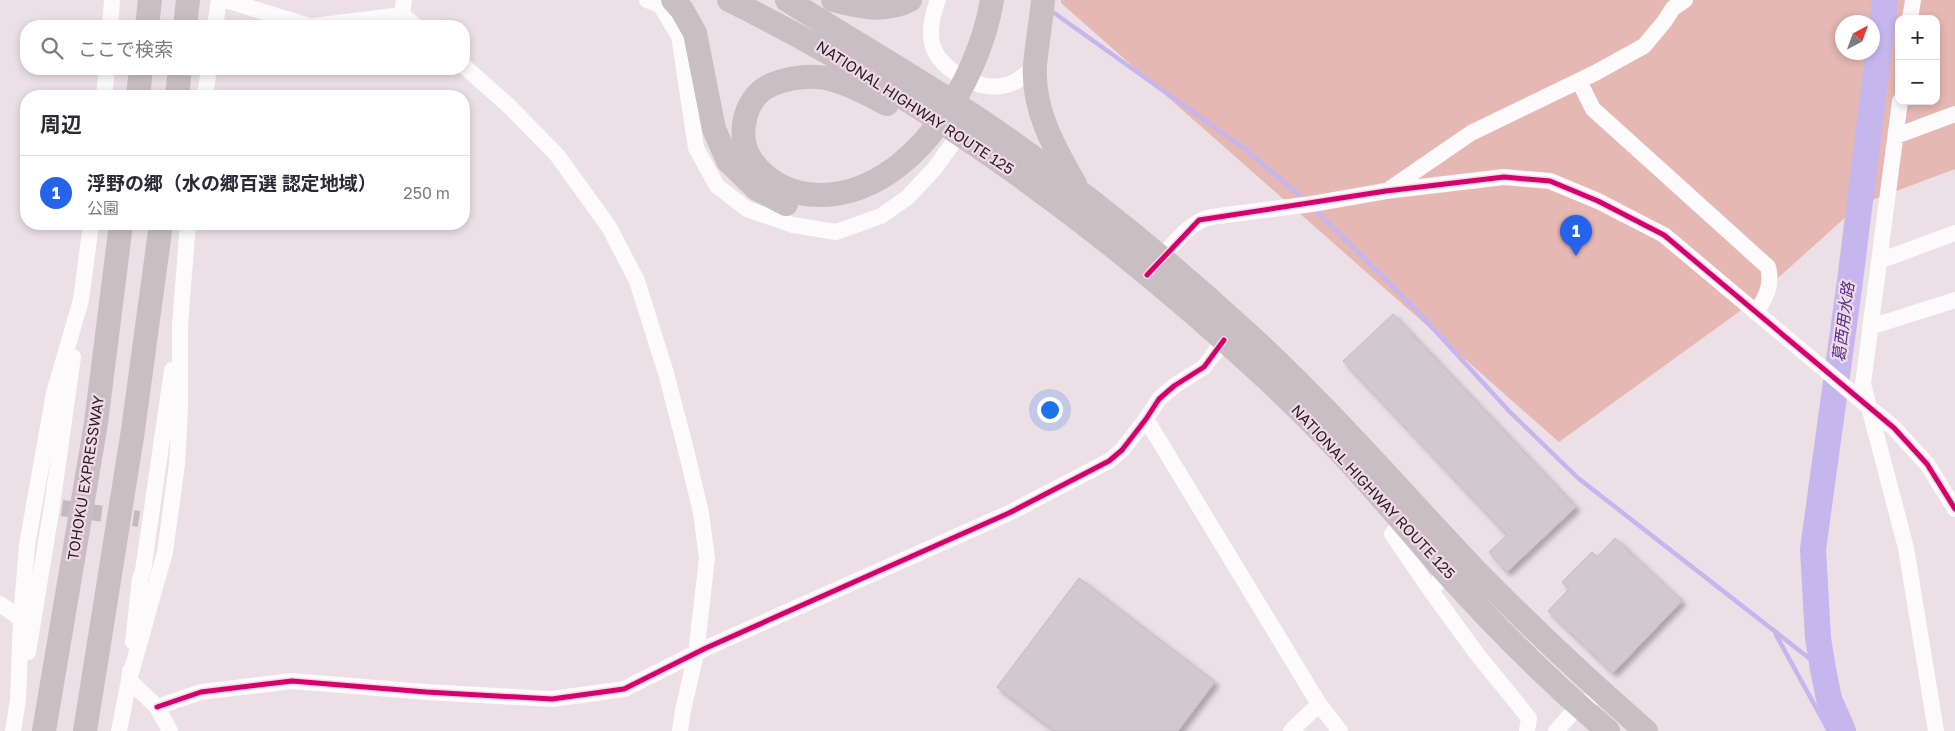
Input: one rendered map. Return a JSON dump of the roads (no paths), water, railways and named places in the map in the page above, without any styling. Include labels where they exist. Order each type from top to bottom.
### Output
[{"type":"highway","points":[[143,0],[143,20]]},
{"type":"highway","points":[[148,20],[150,0]]},
{"type":"highway","points":[[186,20],[188,0]]},
{"type":"highway","points":[[673,0],[695,33],[714,129],[728,160],[757,189],[784,196],[821,210],[841,208],[872,200],[889,192],[906,179],[959,116],[974,93],[987,64],[1006,0]]},
{"type":"highway","name":"NATIONAL HIGHWAY ROUTE 125","points":[[729,0],[804,37],[960,133],[1064,206],[1155,266],[1248,334],[1314,397],[1481,575],[1603,694],[1646,731]]},
{"type":"highway","name":"NATIONAL HIGHWAY ROUTE 125","points":[[787,0],[979,120],[1080,192],[1155,266],[1224,340],[1324,435],[1446,572],[1579,706],[1598,728]]},
{"type":"highway","points":[[833,0],[866,8],[896,7],[910,0]]},
{"type":"highway","points":[[784,196],[844,193],[877,181],[908,158],[947,112],[960,89],[974,59],[992,0]]},
{"type":"highway","points":[[1042,11],[1035,67],[1039,109],[1045,129],[1080,192]]},
{"type":"highway","points":[[139,90],[141,75]]},
{"type":"highway","points":[[178,90],[179,75]]},
{"type":"highway","points":[[784,196],[760,170],[744,146],[744,118],[757,97],[768,86],[797,78],[819,77],[858,90],[900,111],[929,114]]},
{"type":"highway","name":"TOHOKU EXPRESSWAY","points":[[44,731],[96,423],[120,230]]},
{"type":"highway","points":[[85,731],[133,430],[160,230]]},
{"type":"street","points":[[110,20],[112,0]]},
{"type":"street","points":[[216,20],[219,0]]},
{"type":"street","points":[[226,0],[290,20]]},
{"type":"street","points":[[647,0],[660,5],[679,36],[696,148],[716,186],[747,209],[793,225],[836,232],[882,216],[908,197],[935,168],[960,133]]},
{"type":"street","points":[[938,0],[930,23],[931,38],[936,56],[950,71],[981,86],[992,86],[1008,85],[1035,67]]},
{"type":"street","points":[[1911,15],[1913,0]]},
{"type":"street","points":[[1386,191],[1471,132],[1579,80],[1644,46],[1673,8],[1682,1]]},
{"type":"street","points":[[344,20],[403,8],[412,20]]},
{"type":"street","points":[[470,71],[509,106],[557,156],[609,227],[637,281],[666,373],[701,513],[707,558],[696,654],[680,731]]},
{"type":"street","points":[[105,90],[106,75]]},
{"type":"street","points":[[206,90],[208,75]]},
{"type":"street","points":[[1579,80],[1593,110],[1768,268],[1770,278],[1768,295],[1756,314]]},
{"type":"street","points":[[1900,105],[1863,384],[1906,548],[1936,731]]},
{"type":"street","points":[[1896,136],[1955,114]]},
{"type":"street","points":[[1155,266],[1199,220],[1386,191],[1504,177],[1550,181],[1598,201],[1664,235],[1827,374],[1869,406],[1914,448],[1927,464],[1955,509]]},
{"type":"street","points":[[27,621],[57,507],[90,230]]},
{"type":"street","points":[[129,680],[140,579],[143,571],[145,520],[158,461],[180,325],[188,230]]},
{"type":"street","points":[[1879,261],[1955,233]]},
{"type":"street","points":[[13,731],[27,621],[27,545],[52,402],[81,300]]},
{"type":"street","points":[[1870,328],[1955,300]]},
{"type":"street","points":[[119,731],[129,680],[165,552],[177,464],[180,409],[180,325]]},
{"type":"street","points":[[157,707],[201,692],[292,681],[426,692],[552,699],[624,689],[706,648],[1009,513],[1109,461],[1122,450],[1159,399],[1174,386],[1204,367],[1224,340]]},
{"type":"street","points":[[1146,419],[1319,704],[1340,731]]},
{"type":"street","points":[[1402,522],[1392,534],[1477,654],[1528,718],[1527,731]]},
{"type":"street","points":[[1431,591],[1446,572]]},
{"type":"street","points":[[0,604],[27,621]]},
{"type":"street","points":[[129,680],[157,707],[170,731]]},
{"type":"street","points":[[1556,731],[1579,706],[1603,694]]},
{"type":"street","points":[[1598,728],[1603,694]]},
{"type":"street","points":[[1291,731],[1319,704]]},
{"type":"waterway","name":"葛西用水路","points":[[1843,731],[1829,699],[1823,669],[1818,638],[1813,549],[1850,281],[1885,0]]},
{"type":"waterway","points":[[1050,10],[1245,149],[1306,201]]},
{"type":"waterway","points":[[1313,208],[1416,310],[1510,412],[1578,478],[1823,669]]},
{"type":"waterway","points":[[1776,635],[1829,731]]},
{"type":"tunnel","points":[[62,508],[139,519]]},
{"type":"place","name":"浮野の郷（水の郷百選 認定地域）","points":[[1576,256]]}]
